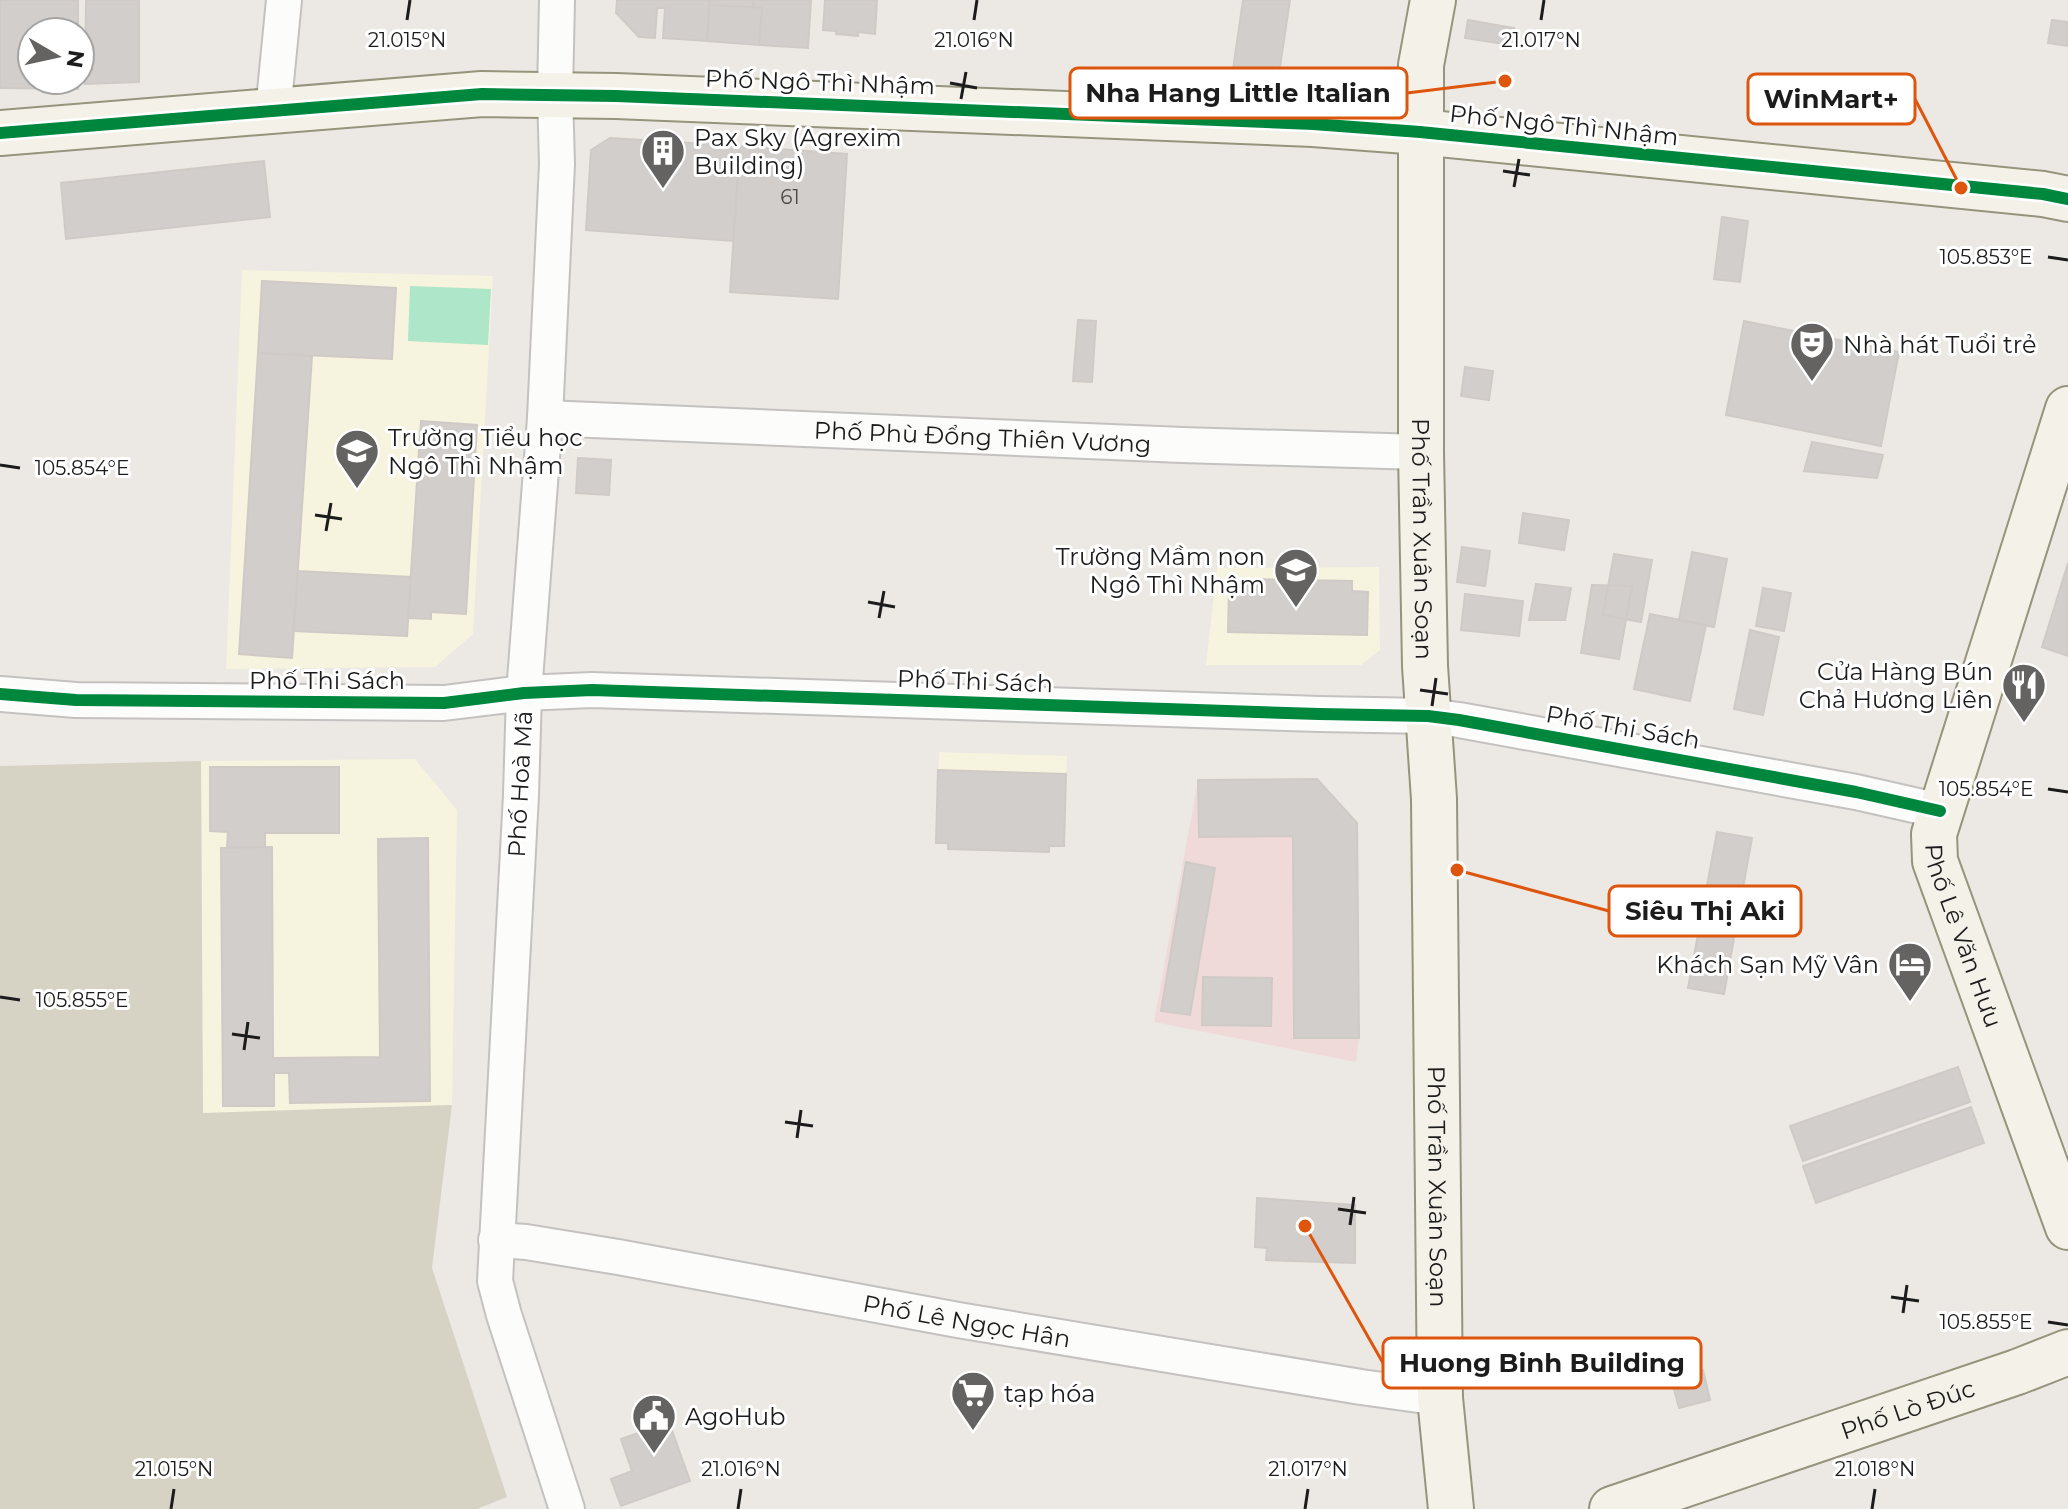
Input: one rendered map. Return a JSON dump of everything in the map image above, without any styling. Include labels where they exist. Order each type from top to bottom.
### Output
[{"type":"street","points":[[273,112],[284,0]]},
{"type":"street","name":"Phố Hoà Mã","points":[[557,0],[557,164],[545,418],[524,693],[495,1281],[567,1509]]},
{"type":"street","name":"Phố Trần Xuân Soạn","points":[[1433,0],[1421,65],[1421,452],[1425,666],[1434,799],[1440,1398],[1451,1509]]},
{"type":"street","name":"Phố Ngô Thì Nhậm","points":[[0,133],[482,94],[555,94],[1313,124],[1420,132],[2043,194],[2068,199]]},
{"type":"street","name":"Phố Lê Văn Hưu","points":[[2068,409],[1934,834],[1935,861],[2068,1227]]},
{"type":"street","name":"Phố Phù Đổng Thiên Vương","points":[[545,418],[1421,452]]},
{"type":"street","name":"Phố Thi Sách","points":[[0,694],[76,700],[444,703],[524,693],[592,690],[1428,716],[1856,792],[1940,811]]},
{"type":"street","name":"Phố Lê Ngọc Hân","points":[[496,1240],[618,1257],[958,1320],[1440,1398]]},
{"type":"street","name":"Phố Lò Đúc","points":[[1612,1509],[2068,1352]]},
{"type":"shaded area","name":"Trường Tiểu học Ngô Thì Nhậm","points":[[242,270],[493,276],[473,634],[435,667],[226,669]]},
{"type":"shaded area","name":"Trường Mầm non Ngô Thì Nhậm","points":[[1379,567],[1380,650],[1361,665],[1206,665],[1217,568]]},
{"type":"shaded area","points":[[939,752],[1067,756],[1064,846],[1049,846],[1049,852],[948,849],[948,843],[936,843]]},
{"type":"shaded area","points":[[415,759],[457,810],[452,1105],[203,1114],[201,761]]},
{"type":"shaded area","points":[[201,761],[203,1113],[452,1105],[432,1268],[507,1497],[477,1509],[0,1509],[0,766]]},
{"type":"shaded area","points":[[1317,779],[1357,823],[1359,1038],[1356,1062],[1154,1022],[1198,780]]},
{"type":"green space","points":[[410,286],[491,289],[488,345],[408,341]]},
{"type":"building","points":[[0,0],[78,0],[78,16],[16,16],[16,88],[0,88]]},
{"type":"building","points":[[86,0],[139,0],[139,82],[96,84],[96,16],[86,16]]},
{"type":"building","points":[[617,0],[710,0],[707,41],[663,38],[665,8],[657,8],[655,38],[639,37],[616,13]]},
{"type":"building","points":[[710,0],[754,0],[753,7],[709,5]]},
{"type":"building","points":[[754,0],[811,0],[808,48],[759,45],[762,8],[753,7]]},
{"type":"building","points":[[825,0],[877,0],[875,34],[858,32],[858,36],[823,30]]},
{"type":"building","points":[[1243,0],[1290,0],[1277,87],[1231,83]]},
{"type":"building","points":[[709,5],[762,8],[759,45],[707,41]]},
{"type":"building","points":[[1468,20],[1514,28],[1511,45],[1465,38]]},
{"type":"building","points":[[2052,20],[2068,22],[2068,46],[2048,43]]},
{"type":"building","name":"Pax Sky (Agrexim Building)","points":[[610,138],[740,146],[733,241],[586,230],[591,150]]},
{"type":"building","points":[[740,146],[847,154],[838,299],[730,292]]},
{"type":"building","points":[[264,161],[270,217],[66,239],[61,183]]},
{"type":"building","points":[[1722,217],[1748,221],[1740,282],[1714,279]]},
{"type":"building","points":[[262,281],[396,288],[392,359],[258,353]]},
{"type":"building","points":[[1078,320],[1096,321],[1092,382],[1073,381]]},
{"type":"building","name":"Nhà hát Tuổi trẻ","points":[[1744,321],[1899,352],[1881,446],[1726,415]]},
{"type":"building","points":[[258,353],[312,356],[292,658],[239,654]]},
{"type":"building","points":[[1465,367],[1493,371],[1489,400],[1461,396]]},
{"type":"building","points":[[421,421],[477,425],[466,614],[431,612],[431,619],[408,618]]},
{"type":"building","points":[[1812,442],[1883,455],[1877,478],[1804,471]]},
{"type":"building","points":[[578,458],[611,460],[609,495],[576,493]]},
{"type":"building","points":[[1523,513],[1569,520],[1564,550],[1519,543]]},
{"type":"building","points":[[1462,547],[1490,551],[1485,586],[1457,582]]},
{"type":"building","points":[[1692,552],[1727,559],[1714,627],[1679,620]]},
{"type":"building","points":[[1614,554],[1652,560],[1641,622],[1603,615]]},
{"type":"building","points":[[2068,563],[2068,656],[2042,647]]},
{"type":"building","points":[[298,571],[411,577],[407,636],[293,631]]},
{"type":"building","points":[[1242,579],[1352,581],[1352,591],[1368,592],[1367,635],[1228,632],[1229,588],[1242,588]]},
{"type":"building","points":[[1536,584],[1571,588],[1565,620],[1529,620]]},
{"type":"building","points":[[1592,585],[1632,586],[1619,659],[1581,653]]},
{"type":"building","points":[[1763,588],[1791,593],[1784,631],[1756,626]]},
{"type":"building","points":[[1465,594],[1523,601],[1519,636],[1461,630]]},
{"type":"building","points":[[1650,614],[1706,625],[1690,701],[1634,689]]},
{"type":"building","points":[[1750,630],[1779,637],[1763,715],[1734,709]]},
{"type":"building","points":[[210,767],[339,767],[339,833],[265,833],[265,847],[227,847],[228,832],[210,831]]},
{"type":"building","points":[[938,770],[1066,774],[1064,846],[1049,846],[1049,852],[948,849],[948,843],[936,843]]},
{"type":"building","points":[[1317,779],[1357,823],[1359,1038],[1294,1038],[1293,836],[1199,837],[1198,780]]},
{"type":"building","points":[[1717,832],[1752,838],[1724,994],[1688,988]]},
{"type":"building","points":[[428,838],[430,1101],[290,1103],[289,1073],[274,1073],[274,1106],[223,1106],[221,848],[272,847],[273,1058],[380,1057],[378,839]]},
{"type":"building","points":[[1186,862],[1215,868],[1190,1015],[1161,1011]]},
{"type":"building","points":[[1203,977],[1272,978],[1271,1026],[1202,1025]]},
{"type":"building","points":[[1958,1067],[1970,1102],[1803,1161],[1790,1126]]},
{"type":"building","points":[[1971,1107],[1984,1143],[1816,1203],[1803,1166]]},
{"type":"building","points":[[1257,1198],[1355,1205],[1355,1263],[1266,1260],[1267,1248],[1255,1247]]},
{"type":"building","points":[[1703,1370],[1710,1400],[1679,1408],[1671,1378]]},
{"type":"building","name":"AgoHub","points":[[669,1422],[690,1481],[621,1506],[611,1479],[632,1471],[621,1439]]},
{"type":"cycle path","points":[[0,133],[482,94],[616,96],[1313,124],[1420,132],[2043,194],[2068,199]]},
{"type":"cycle path","points":[[0,694],[76,700],[444,703],[524,693],[592,690],[1428,716],[1856,792],[1940,811]]},
{"type":"place","name":"Nha Hang Little Italian","points":[[1505,81]]},
{"type":"place","name":"WinMart+","points":[[1961,188]]},
{"type":"place","name":"Pax Sky (Agrexim Building)","points":[[663,190]]},
{"type":"place","name":"Nhà hát Tuổi trẻ","points":[[1812,383]]},
{"type":"place","name":"Trường Tiểu học Ngô Thì Nhậm","points":[[357,490]]},
{"type":"place","name":"Trường Mầm non Ngô Thì Nhậm","points":[[1296,609]]},
{"type":"place","name":"Cửa Hàng Bún Chả Hương Liên","points":[[2024,724]]},
{"type":"place","name":"Siêu Thị Aki","points":[[1457,870]]},
{"type":"place","name":"Khách Sạn Mỹ Vân","points":[[1910,1003]]},
{"type":"place","name":"Huong Binh Building","points":[[1305,1226]]},
{"type":"place","name":"tạp hóa","points":[[973,1432]]},
{"type":"place","name":"AgoHub","points":[[654,1455]]}]
